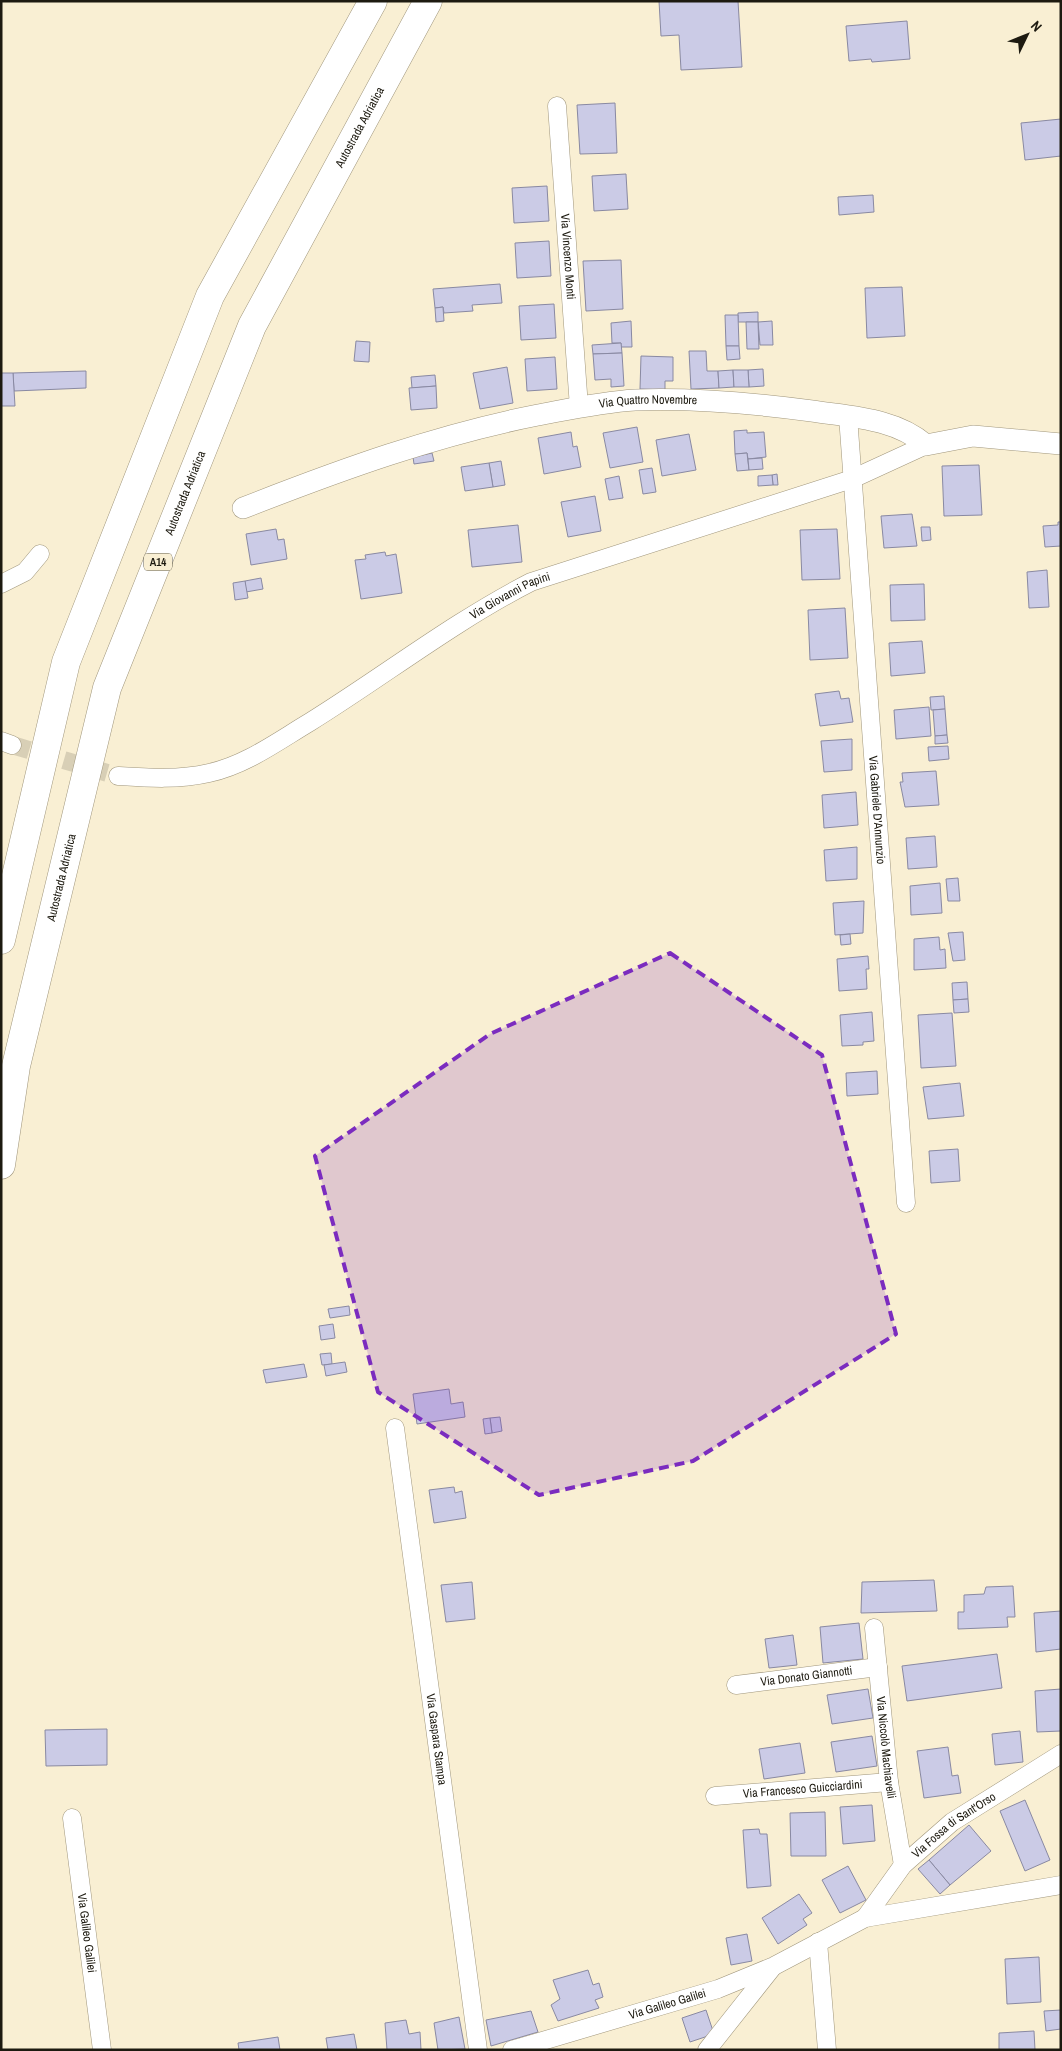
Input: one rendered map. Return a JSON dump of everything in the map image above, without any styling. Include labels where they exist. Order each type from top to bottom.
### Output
[{"type":"highway","points":[[1,940],[66,662],[210,296],[372,1]]},
{"type":"highway","name":"Autostrada Adriatica","points":[[1,1165],[16,1066],[108,688],[252,326],[428,1]]},
{"type":"street","name":"Via Vincenzo Monti","points":[[557,106],[579,407]]},
{"type":"street","name":"Via Quattro Novembre","points":[[243,508],[348,467],[446,436],[579,407],[633,400],[684,400],[773,406],[848,416],[897,426],[912,433],[926,444]]},
{"type":"street","name":"Via Gabriele D'Annunzio","points":[[848,416],[906,1202]]},
{"type":"street","points":[[926,444],[973,436],[1061,444]]},
{"type":"street","name":"Via Giovanni Papini","points":[[118,776],[162,779],[210,773],[255,755],[363,688],[485,606],[531,582],[852,479],[926,444]]},
{"type":"street","points":[[1,584],[25,572],[40,554]]},
{"type":"street","name":"Via Gaspara Stampa","points":[[395,1428],[478,2050]]},
{"type":"street","name":"Via Niccolò Machiavelli","points":[[874,1628],[889,1782],[903,1865]]},
{"type":"street","name":"Via Donato Giannotti","points":[[736,1685],[878,1667]]},
{"type":"street","name":"Via Fossa di Sant'Orso","points":[[866,1918],[903,1865],[952,1822],[1061,1754]]},
{"type":"street","name":"Via Francesco Guicciardini","points":[[715,1796],[889,1782]]},
{"type":"street","name":"Via Galileo Galilei","points":[[72,1818],[102,2050]]},
{"type":"street","name":"Via Galileo Galilei","points":[[512,2050],[718,1990],[774,1966],[866,1918],[1061,1886]]},
{"type":"street","points":[[818,1942],[827,2050]]},
{"type":"street","points":[[707,2050],[774,1966]]},
{"type":"highlighted area","points":[[670,953],[822,1055],[896,1334],[693,1461],[539,1495],[378,1392],[315,1156],[490,1034]]},
{"type":"building","points":[[659,1],[738,1],[742,67],[681,70],[679,35],[661,36]]},
{"type":"building","points":[[907,21],[910,59],[872,62],[871,59],[849,61],[846,26]]},
{"type":"building","points":[[615,103],[617,153],[580,154],[577,105]]},
{"type":"building","points":[[1061,119],[1061,156],[1025,160],[1021,123]]},
{"type":"building","points":[[626,174],[628,209],[594,211],[592,176]]},
{"type":"building","points":[[547,186],[549,221],[514,223],[512,188]]},
{"type":"building","points":[[873,195],[874,212],[839,215],[838,197]]},
{"type":"building","points":[[549,241],[551,276],[517,278],[515,243]]},
{"type":"building","points":[[621,260],[623,309],[586,311],[583,261]]},
{"type":"building","points":[[500,284],[502,303],[472,305],[473,311],[444,313],[443,307],[435,308],[433,289]]},
{"type":"building","points":[[902,287],[905,336],[867,338],[865,288]]},
{"type":"building","points":[[554,304],[556,338],[521,340],[519,306]]},
{"type":"building","points":[[443,307],[444,321],[436,322],[435,308]]},
{"type":"building","points":[[758,312],[758,322],[738,322],[738,313]]},
{"type":"building","points":[[725,315],[738,315],[739,346],[726,346]]},
{"type":"building","points":[[631,321],[632,347],[621,347],[621,343],[612,343],[611,323]]},
{"type":"building","points":[[772,321],[773,345],[760,345],[758,322]]},
{"type":"building","points":[[746,322],[758,322],[759,349],[747,349]]},
{"type":"building","points":[[356,341],[370,342],[369,362],[354,361]]},
{"type":"building","points":[[621,343],[622,353],[593,354],[592,345]]},
{"type":"building","points":[[726,346],[739,346],[740,359],[727,360]]},
{"type":"building","points":[[689,351],[706,351],[707,371],[718,371],[719,388],[691,389]]},
{"type":"building","points":[[622,353],[624,386],[611,387],[611,379],[595,380],[593,354]]},
{"type":"building","points":[[641,356],[673,357],[673,381],[665,381],[665,390],[640,389]]},
{"type":"building","points":[[555,357],[557,389],[527,391],[525,359]]},
{"type":"building","points":[[507,367],[513,403],[480,409],[473,373]]},
{"type":"building","points":[[763,369],[764,386],[749,387],[748,370]]},
{"type":"building","points":[[733,370],[734,387],[719,388],[718,371]]},
{"type":"building","points":[[733,370],[748,370],[749,387],[734,387]]},
{"type":"building","points":[[86,371],[86,388],[14,391],[13,373]]},
{"type":"building","points":[[1,373],[13,373],[15,406],[1,406]]},
{"type":"building","points":[[435,375],[436,386],[412,388],[411,377]]},
{"type":"building","points":[[436,386],[437,408],[411,410],[409,388]]},
{"type":"building","points":[[637,427],[643,462],[610,468],[603,433]]},
{"type":"building","points":[[747,430],[747,433],[764,432],[766,457],[748,459],[747,453],[735,454],[734,431]]},
{"type":"building","points":[[571,432],[573,447],[577,446],[581,467],[544,474],[538,438]]},
{"type":"building","points":[[689,434],[696,470],[662,476],[656,440]]},
{"type":"building","points":[[432,453],[434,461],[414,464],[413,457]]},
{"type":"building","points":[[747,453],[749,470],[737,471],[735,454]]},
{"type":"building","points":[[762,458],[763,469],[749,470],[748,459]]},
{"type":"building","points":[[501,461],[505,485],[493,487],[489,463]]},
{"type":"building","points":[[489,463],[493,487],[465,491],[461,467]]},
{"type":"building","points":[[979,465],[982,515],[944,516],[942,466]]},
{"type":"building","points":[[652,468],[656,492],[643,494],[639,470]]},
{"type":"building","points":[[777,474],[778,485],[773,485],[772,475]]},
{"type":"building","points":[[772,475],[773,485],[758,486],[758,476]]},
{"type":"building","points":[[619,476],[623,498],[609,500],[605,479]]},
{"type":"building","points":[[595,496],[601,531],[568,537],[561,502]]},
{"type":"building","points":[[912,514],[917,546],[884,548],[881,516]]},
{"type":"building","points":[[1058,522],[1061,522],[1061,546],[1045,547],[1043,526],[1058,525]]},
{"type":"building","points":[[518,525],[522,562],[472,567],[468,530]]},
{"type":"building","points":[[921,527],[930,527],[931,540],[922,541]]},
{"type":"building","points":[[276,529],[278,540],[284,539],[287,559],[251,565],[246,534]]},
{"type":"building","points":[[837,529],[840,579],[802,580],[800,530]]},
{"type":"building","points":[[385,552],[386,556],[396,554],[402,593],[361,599],[355,560],[366,559],[365,555]]},
{"type":"building","points":[[1047,570],[1049,607],[1029,608],[1027,572]]},
{"type":"building","points":[[261,578],[263,589],[246,592],[245,581]]},
{"type":"building","points":[[245,581],[248,598],[235,600],[233,583]]},
{"type":"building","points":[[924,584],[925,620],[891,621],[890,585]]},
{"type":"building","points":[[845,608],[848,658],[810,660],[808,610]]},
{"type":"building","points":[[922,641],[925,673],[891,676],[889,643]]},
{"type":"building","points":[[839,691],[841,699],[849,698],[853,722],[820,726],[815,694]]},
{"type":"building","points":[[944,696],[945,709],[931,710],[930,697]]},
{"type":"building","points":[[929,707],[931,736],[896,739],[894,710]]},
{"type":"building","points":[[945,709],[947,735],[935,736],[933,710]]},
{"type":"building","points":[[947,735],[948,743],[935,744],[935,736]]},
{"type":"building","points":[[852,739],[852,770],[824,772],[821,741]]},
{"type":"building","points":[[948,746],[949,759],[929,761],[928,747]]},
{"type":"building","points":[[936,771],[939,805],[905,807],[900,782],[903,782],[902,773]]},
{"type":"building","points":[[856,792],[858,825],[824,828],[822,795]]},
{"type":"building","points":[[935,836],[937,867],[908,869],[906,838]]},
{"type":"building","points":[[857,847],[857,879],[826,881],[824,850]]},
{"type":"building","points":[[958,878],[960,901],[948,901],[946,879]]},
{"type":"building","points":[[940,883],[942,913],[911,915],[910,886]]},
{"type":"building","points":[[864,901],[863,933],[835,935],[833,903]]},
{"type":"building","points":[[963,932],[965,960],[953,961],[948,933]]},
{"type":"building","points":[[850,934],[851,944],[841,945],[840,935]]},
{"type":"building","points":[[939,937],[940,950],[945,949],[946,968],[914,970],[914,939]]},
{"type":"building","points":[[868,956],[869,969],[866,969],[867,989],[839,991],[837,959]]},
{"type":"building","points":[[967,982],[968,999],[953,1000],[952,983]]},
{"type":"building","points":[[968,999],[969,1012],[954,1013],[953,1000]]},
{"type":"building","points":[[872,1012],[874,1041],[863,1042],[863,1045],[842,1046],[840,1015]]},
{"type":"building","points":[[952,1013],[956,1066],[921,1068],[918,1015]]},
{"type":"building","points":[[877,1071],[878,1094],[847,1096],[846,1073]]},
{"type":"building","points":[[960,1083],[964,1116],[928,1119],[923,1087]]},
{"type":"building","points":[[958,1149],[960,1181],[931,1183],[929,1151]]},
{"type":"building","points":[[349,1306],[350,1315],[330,1318],[328,1309]]},
{"type":"building","points":[[333,1324],[335,1338],[321,1340],[319,1326]]},
{"type":"building","points":[[331,1353],[332,1364],[322,1365],[320,1354]]},
{"type":"building","points":[[345,1362],[347,1372],[326,1376],[324,1365]]},
{"type":"building","points":[[304,1364],[307,1377],[266,1383],[263,1370]]},
{"type":"building","points":[[449,1389],[451,1404],[463,1402],[465,1417],[417,1424],[413,1394]]},
{"type":"building","points":[[500,1417],[502,1431],[492,1433],[490,1418]]},
{"type":"building","points":[[490,1418],[492,1433],[485,1434],[483,1419]]},
{"type":"building","points":[[454,1487],[455,1493],[462,1491],[466,1518],[434,1523],[429,1490]]},
{"type":"building","points":[[934,1580],[937,1611],[861,1613],[862,1582]]},
{"type":"building","points":[[472,1582],[475,1619],[446,1622],[441,1585]]},
{"type":"building","points":[[1013,1586],[1015,1617],[1007,1617],[1008,1627],[958,1629],[958,1612],[964,1612],[964,1595],[984,1594],[986,1587]]},
{"type":"building","points":[[1061,1611],[1061,1649],[1036,1652],[1034,1613]]},
{"type":"building","points":[[859,1623],[863,1659],[823,1663],[820,1627]]},
{"type":"building","points":[[793,1635],[797,1665],[769,1668],[765,1639]]},
{"type":"building","points":[[997,1654],[1002,1688],[907,1701],[902,1666]]},
{"type":"building","points":[[868,1689],[873,1718],[832,1724],[827,1695]]},
{"type":"building","points":[[1061,1689],[1061,1731],[1037,1732],[1035,1691]]},
{"type":"building","points":[[107,1729],[107,1765],[46,1766],[45,1730]]},
{"type":"building","points":[[1020,1731],[1023,1762],[995,1765],[992,1734]]},
{"type":"building","points":[[872,1736],[877,1766],[836,1772],[831,1742]]},
{"type":"building","points":[[800,1743],[805,1773],[764,1779],[759,1749]]},
{"type":"building","points":[[948,1747],[952,1776],[958,1775],[961,1793],[924,1798],[917,1751]]},
{"type":"building","points":[[1025,1800],[1050,1860],[1025,1871],[1000,1811]]},
{"type":"building","points":[[872,1805],[875,1841],[843,1844],[840,1807]]},
{"type":"building","points":[[825,1812],[826,1856],[791,1856],[790,1813]]},
{"type":"building","points":[[969,1825],[991,1851],[950,1885],[929,1860]]},
{"type":"building","points":[[759,1829],[760,1834],[767,1834],[771,1886],[747,1888],[743,1830]]},
{"type":"building","points":[[929,1860],[950,1885],[940,1894],[918,1869]]},
{"type":"building","points":[[848,1866],[866,1900],[840,1913],[822,1880]]},
{"type":"building","points":[[799,1894],[812,1913],[803,1919],[807,1925],[778,1944],[762,1918]]},
{"type":"building","points":[[747,1934],[752,1961],[731,1965],[726,1938]]},
{"type":"building","points":[[1039,1957],[1041,2002],[1007,2004],[1005,1959]]},
{"type":"building","points":[[588,1970],[593,1985],[599,1983],[603,1997],[595,2000],[599,2008],[558,2021],[551,2005],[560,1999],[553,1980]]},
{"type":"building","points":[[706,2010],[714,2034],[690,2042],[682,2018]]},
{"type":"building","points":[[1061,2010],[1061,2029],[1046,2031],[1044,2011]]},
{"type":"building","points":[[531,2011],[538,2032],[491,2046],[486,2020]]},
{"type":"building","points":[[459,2017],[465,2049],[438,2050],[434,2023]]},
{"type":"building","points":[[406,2020],[409,2034],[420,2032],[421,2050],[387,2050],[385,2023]]},
{"type":"building","points":[[1034,2031],[1035,2050],[999,2050],[999,2033]]},
{"type":"building","points":[[354,2034],[357,2050],[328,2050],[326,2038]]},
{"type":"building","points":[[278,2037],[280,2050],[239,2050],[238,2043]]},
{"type":"tunnel","points":[[12,745],[118,776]]}]
